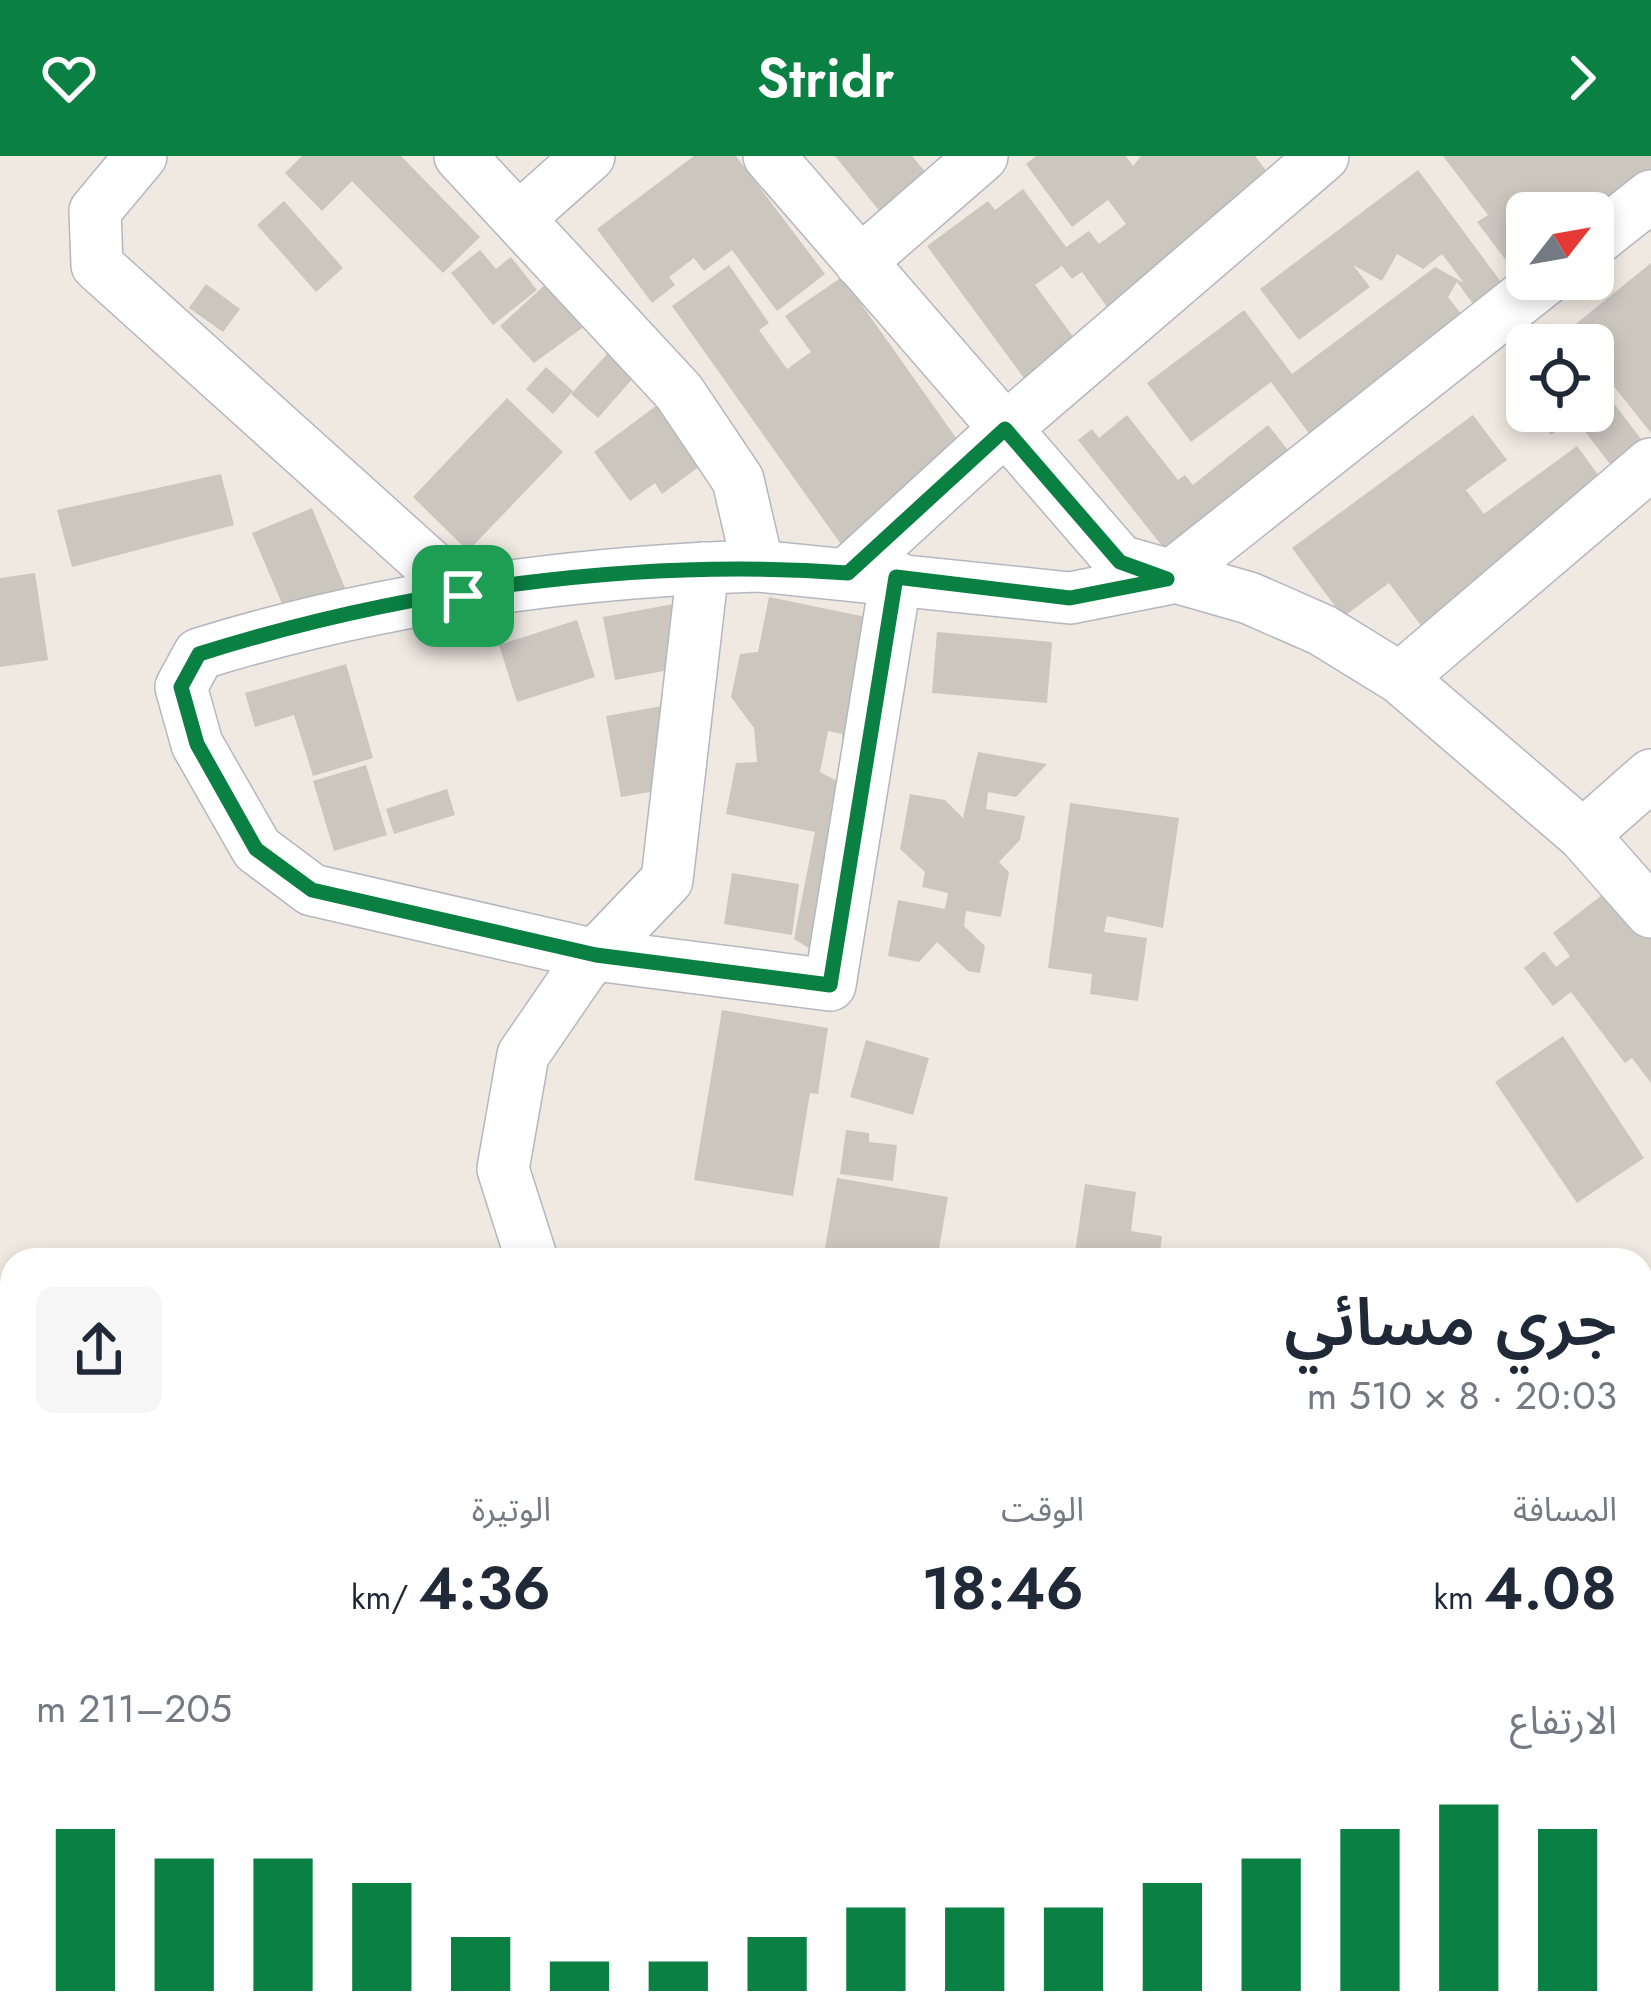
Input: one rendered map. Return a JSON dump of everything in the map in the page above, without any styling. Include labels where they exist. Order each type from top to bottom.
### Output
[{"type":"street","points":[[141,156],[95,211],[97,266],[463,596]]},
{"type":"street","points":[[460,156],[679,392],[738,480],[758,566]]},
{"type":"street","points":[[519,218],[589,156]]},
{"type":"street","points":[[769,156],[1120,562],[1167,579],[1249,598],[1322,630],[1400,678],[1582,835],[1651,912]]},
{"type":"street","points":[[860,262],[982,156]]},
{"type":"street","points":[[1323,156],[1005,429],[872,575],[830,985],[596,955],[312,890],[256,849],[197,744],[181,687],[199,654],[298,622],[561,579],[758,566],[872,575],[1070,598],[1167,579],[1519,300]]},
{"type":"street","points":[[1614,225],[1651,196]]},
{"type":"street","points":[[1400,678],[1651,464]]},
{"type":"street","points":[[528,1248],[503,1168],[523,1055],[596,955],[667,880],[703,568]]},
{"type":"street","points":[[1582,835],[1651,775]]},
{"type":"building","points":[[302,156],[401,156],[480,237],[443,273],[352,181],[322,211],[285,173]]},
{"type":"building","points":[[694,156],[736,156],[825,274],[777,311],[732,250],[704,271],[694,258],[669,277],[675,285],[652,303],[597,229]]},
{"type":"building","points":[[835,156],[912,156],[933,181],[886,219]]},
{"type":"building","points":[[1036,156],[1126,156],[1133,166],[1141,156],[1255,156],[1281,190],[1212,230],[1107,307],[1082,272],[1072,279],[1062,266],[1035,285],[1083,350],[1032,389],[927,246],[988,201],[995,210],[1023,189],[1066,247],[1089,231],[1099,244],[1126,224],[1108,200],[1072,227],[1026,164]]},
{"type":"building","points":[[1443,156],[1651,156],[1651,173],[1614,199],[1614,192],[1506,192],[1506,260],[1477,222],[1488,215]]},
{"type":"building","points":[[1418,170],[1506,291],[1478,311],[1457,282],[1448,297],[1472,328],[1322,451],[1271,382],[1191,442],[1147,383],[1244,310],[1292,374],[1435,267],[1464,283],[1442,254],[1423,269],[1397,254],[1382,281],[1353,265],[1370,287],[1299,340],[1260,289]]},
{"type":"building","points":[[284,201],[343,268],[316,292],[257,225]]},
{"type":"building","points":[[480,250],[496,269],[511,257],[537,290],[493,325],[451,273]]},
{"type":"building","points":[[1651,263],[1651,433],[1614,387],[1614,324],[1576,324],[1605,300],[1614,300],[1614,293]]},
{"type":"building","points":[[729,265],[769,323],[759,330],[787,369],[811,352],[785,316],[842,277],[969,456],[845,550],[672,306]]},
{"type":"building","points":[[547,283],[585,326],[534,363],[500,326]]},
{"type":"building","points":[[206,284],[240,309],[223,332],[189,308]]},
{"type":"building","points":[[615,345],[641,369],[598,418],[571,394]]},
{"type":"building","points":[[546,367],[573,391],[553,414],[526,389]]},
{"type":"building","points":[[507,398],[563,452],[468,551],[413,497]]},
{"type":"building","points":[[660,403],[704,463],[662,494],[655,483],[630,501],[594,452]]},
{"type":"building","points":[[1614,404],[1651,452],[1626,485],[1585,432],[1614,432]]},
{"type":"building","points":[[1127,415],[1178,480],[1185,475],[1193,485],[1268,425],[1304,470],[1185,575],[1078,440],[1092,429],[1099,438]]},
{"type":"building","points":[[1473,415],[1507,460],[1466,490],[1484,514],[1577,446],[1621,506],[1434,643],[1389,583],[1343,617],[1292,548]]},
{"type":"building","points":[[221,474],[234,525],[72,567],[57,510]]},
{"type":"building","points":[[312,508],[345,588],[286,613],[252,533]]},
{"type":"building","points":[[35,573],[48,660],[0,667],[0,578]]},
{"type":"building","points":[[769,597],[900,624],[845,768],[842,734],[828,731],[820,772],[837,781],[829,825],[862,843],[810,949],[794,939],[815,832],[726,814],[736,763],[757,762],[754,728],[731,697],[740,654],[758,652]]},
{"type":"building","points":[[695,600],[707,663],[615,680],[603,617]]},
{"type":"building","points":[[577,620],[595,677],[517,702],[499,645]]},
{"type":"building","points":[[937,632],[1052,642],[1047,703],[932,693]]},
{"type":"building","points":[[346,664],[373,758],[313,776],[294,715],[255,727],[245,693]]},
{"type":"building","points":[[662,706],[678,787],[621,797],[606,716]]},
{"type":"building","points":[[978,752],[1047,764],[1016,797],[988,792],[986,809],[1025,816],[1020,840],[999,862],[1009,872],[1001,917],[966,911],[964,926],[985,946],[980,973],[968,971],[937,942],[919,962],[888,956],[898,900],[945,909],[948,893],[922,887],[925,872],[900,849],[910,794],[945,800],[963,818]]},
{"type":"building","points":[[366,765],[387,835],[334,851],[313,781]]},
{"type":"building","points":[[447,789],[455,815],[394,834],[386,809]]},
{"type":"building","points":[[1070,803],[1179,818],[1163,928],[1107,916],[1104,932],[1147,938],[1138,1001],[1090,994],[1092,974],[1048,968]]},
{"type":"building","points":[[732,873],[799,884],[792,935],[724,924]]},
{"type":"building","points":[[1619,882],[1651,923],[1651,1083],[1632,1058],[1625,1063],[1571,992],[1553,1006],[1524,968],[1544,951],[1556,967],[1570,956],[1553,933]]},
{"type":"building","points":[[722,1010],[828,1028],[818,1094],[810,1093],[793,1196],[694,1180]]},
{"type":"building","points":[[1563,1036],[1644,1158],[1577,1203],[1495,1082]]},
{"type":"building","points":[[866,1040],[929,1058],[913,1115],[850,1097]]},
{"type":"building","points":[[846,1130],[869,1133],[869,1142],[897,1145],[893,1181],[840,1174]]},
{"type":"building","points":[[837,1178],[948,1197],[939,1248],[825,1248]]},
{"type":"building","points":[[1085,1184],[1136,1192],[1131,1231],[1162,1236],[1160,1248],[1076,1248]]},
{"type":"route","points":[[1005,429],[1120,562],[1167,579],[1070,598],[896,577],[830,985],[596,955],[312,890],[256,849],[197,744],[181,687],[199,654],[298,622],[463,596],[561,579],[703,568],[758,566],[848,573],[1005,429]]}]
